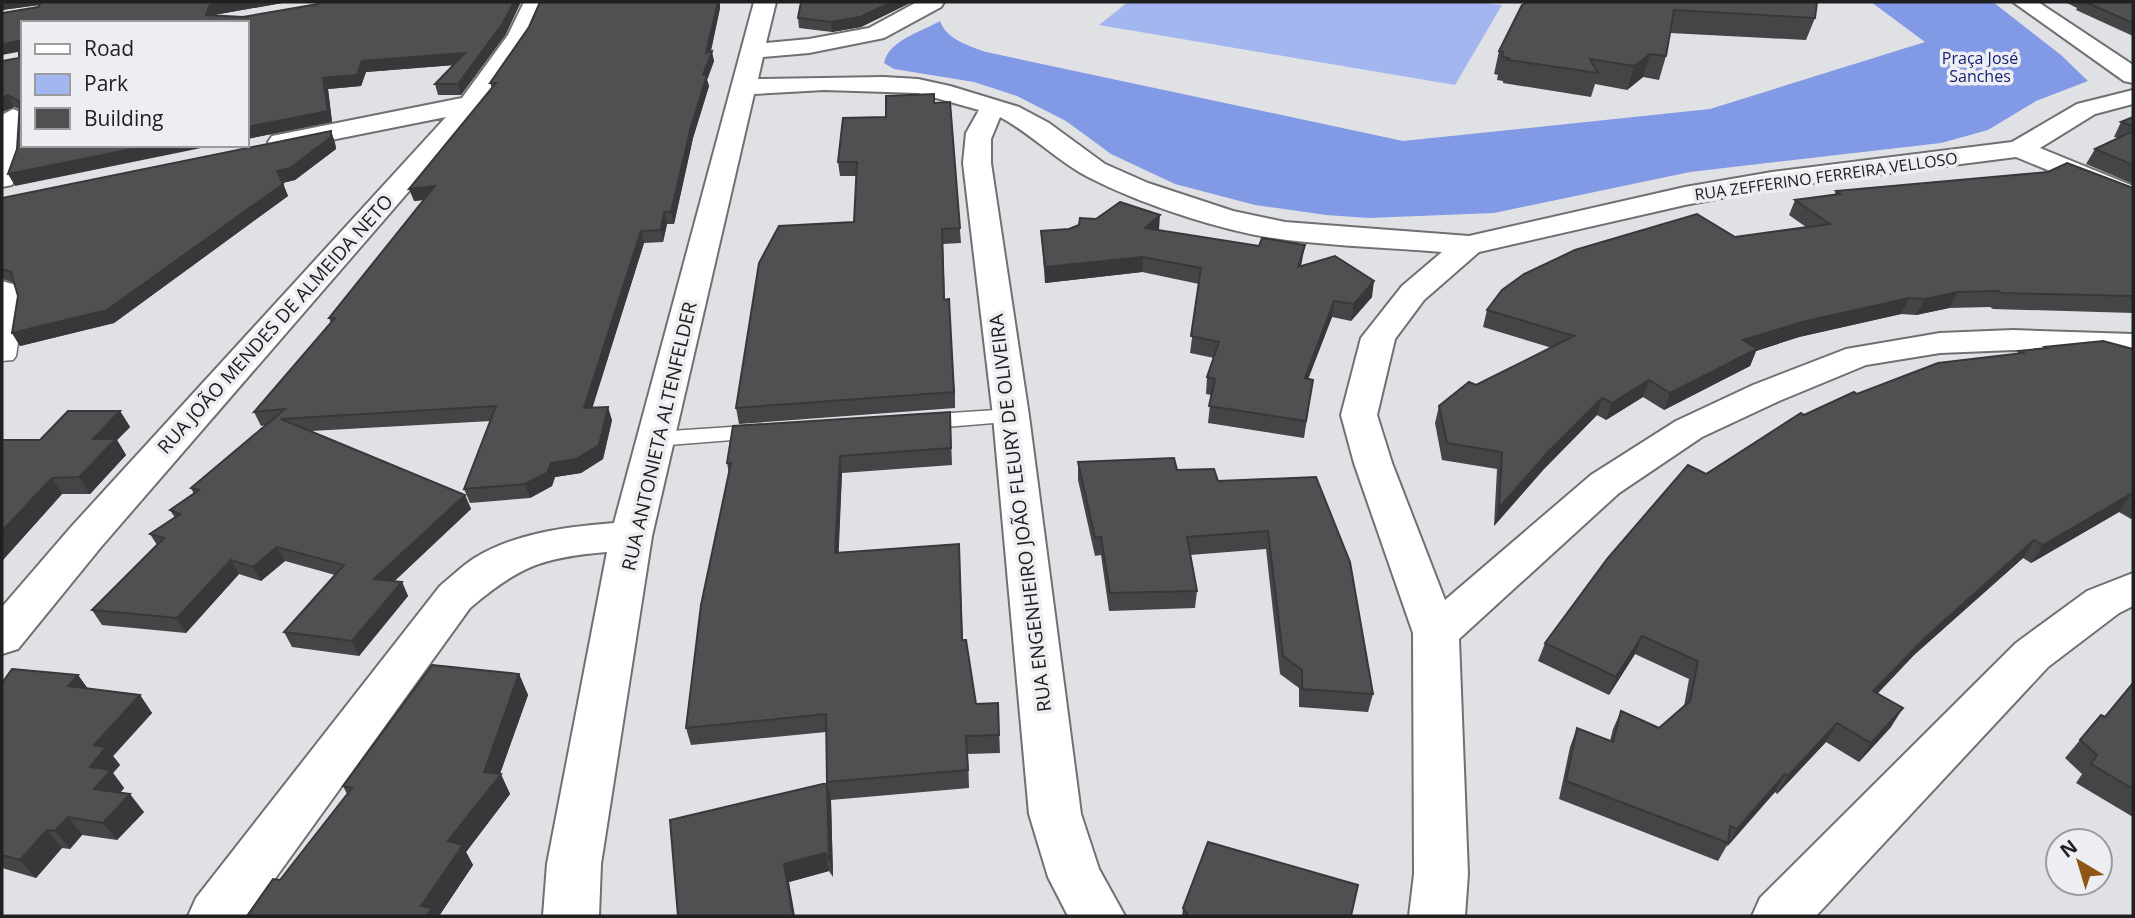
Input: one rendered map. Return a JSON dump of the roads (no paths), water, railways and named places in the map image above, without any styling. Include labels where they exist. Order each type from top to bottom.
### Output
[{"type":"street","name":"RUA JOÃO MENDES DE ALMEIDA NETO","points":[[2,637],[86,537],[471,104],[519,36],[535,2]]},
{"type":"street","name":"RUA ANTONIETA ALTENFELDER","points":[[571,916],[573,864],[631,536],[765,2]]},
{"type":"street","points":[[749,69],[809,46],[876,33],[933,2]]},
{"type":"street","points":[[2024,2],[2133,76]]},
{"type":"street","points":[[824,83],[854,62],[876,33]]},
{"type":"street","points":[[809,46],[854,62],[884,84]]},
{"type":"street","points":[[749,69],[824,83],[918,86],[995,106],[1040,128],[1095,170],[1150,193],[1226,218],[1285,231],[1469,246]]},
{"type":"street","name":"RUA ZEFFERINO FERREIRA VELLOSO","points":[[1469,246],[1685,196],[1772,180],[2019,149],[2050,133],[2081,111],[2133,97]]},
{"type":"street","points":[[252,148],[471,104]]},
{"type":"street","name":"RUA ENGENHEIRO JOÃO FLEURY DE OLIVEIRA","points":[[995,106],[982,122],[976,140],[977,163],[1011,416],[1055,814],[1075,877],[1097,916]]},
{"type":"street","points":[[6,192],[13,117]]},
{"type":"street","points":[[2019,149],[2133,196]]},
{"type":"street","points":[[1437,916],[1441,874],[1436,633],[1373,463],[1359,415],[1378,338],[1413,293],[1469,246]]},
{"type":"street","points":[[1436,633],[1605,484],[1689,429],[1766,393],[1858,356],[1940,343],[2013,340],[2133,344]]},
{"type":"street","points":[[216,916],[455,597],[490,568],[528,551],[596,538],[631,536]]},
{"type":"street","points":[[1780,916],[2032,655],[2102,602],[2133,588]]},
{"type":"lane","points":[[2,287],[9,289],[13,309],[6,356]]},
{"type":"lane","points":[[902,423],[1011,416]]},
{"type":"lane","points":[[656,439],[779,431]]},
{"type":"park label","name":"Praça José Sanches","points":[[1980,67]]}]
